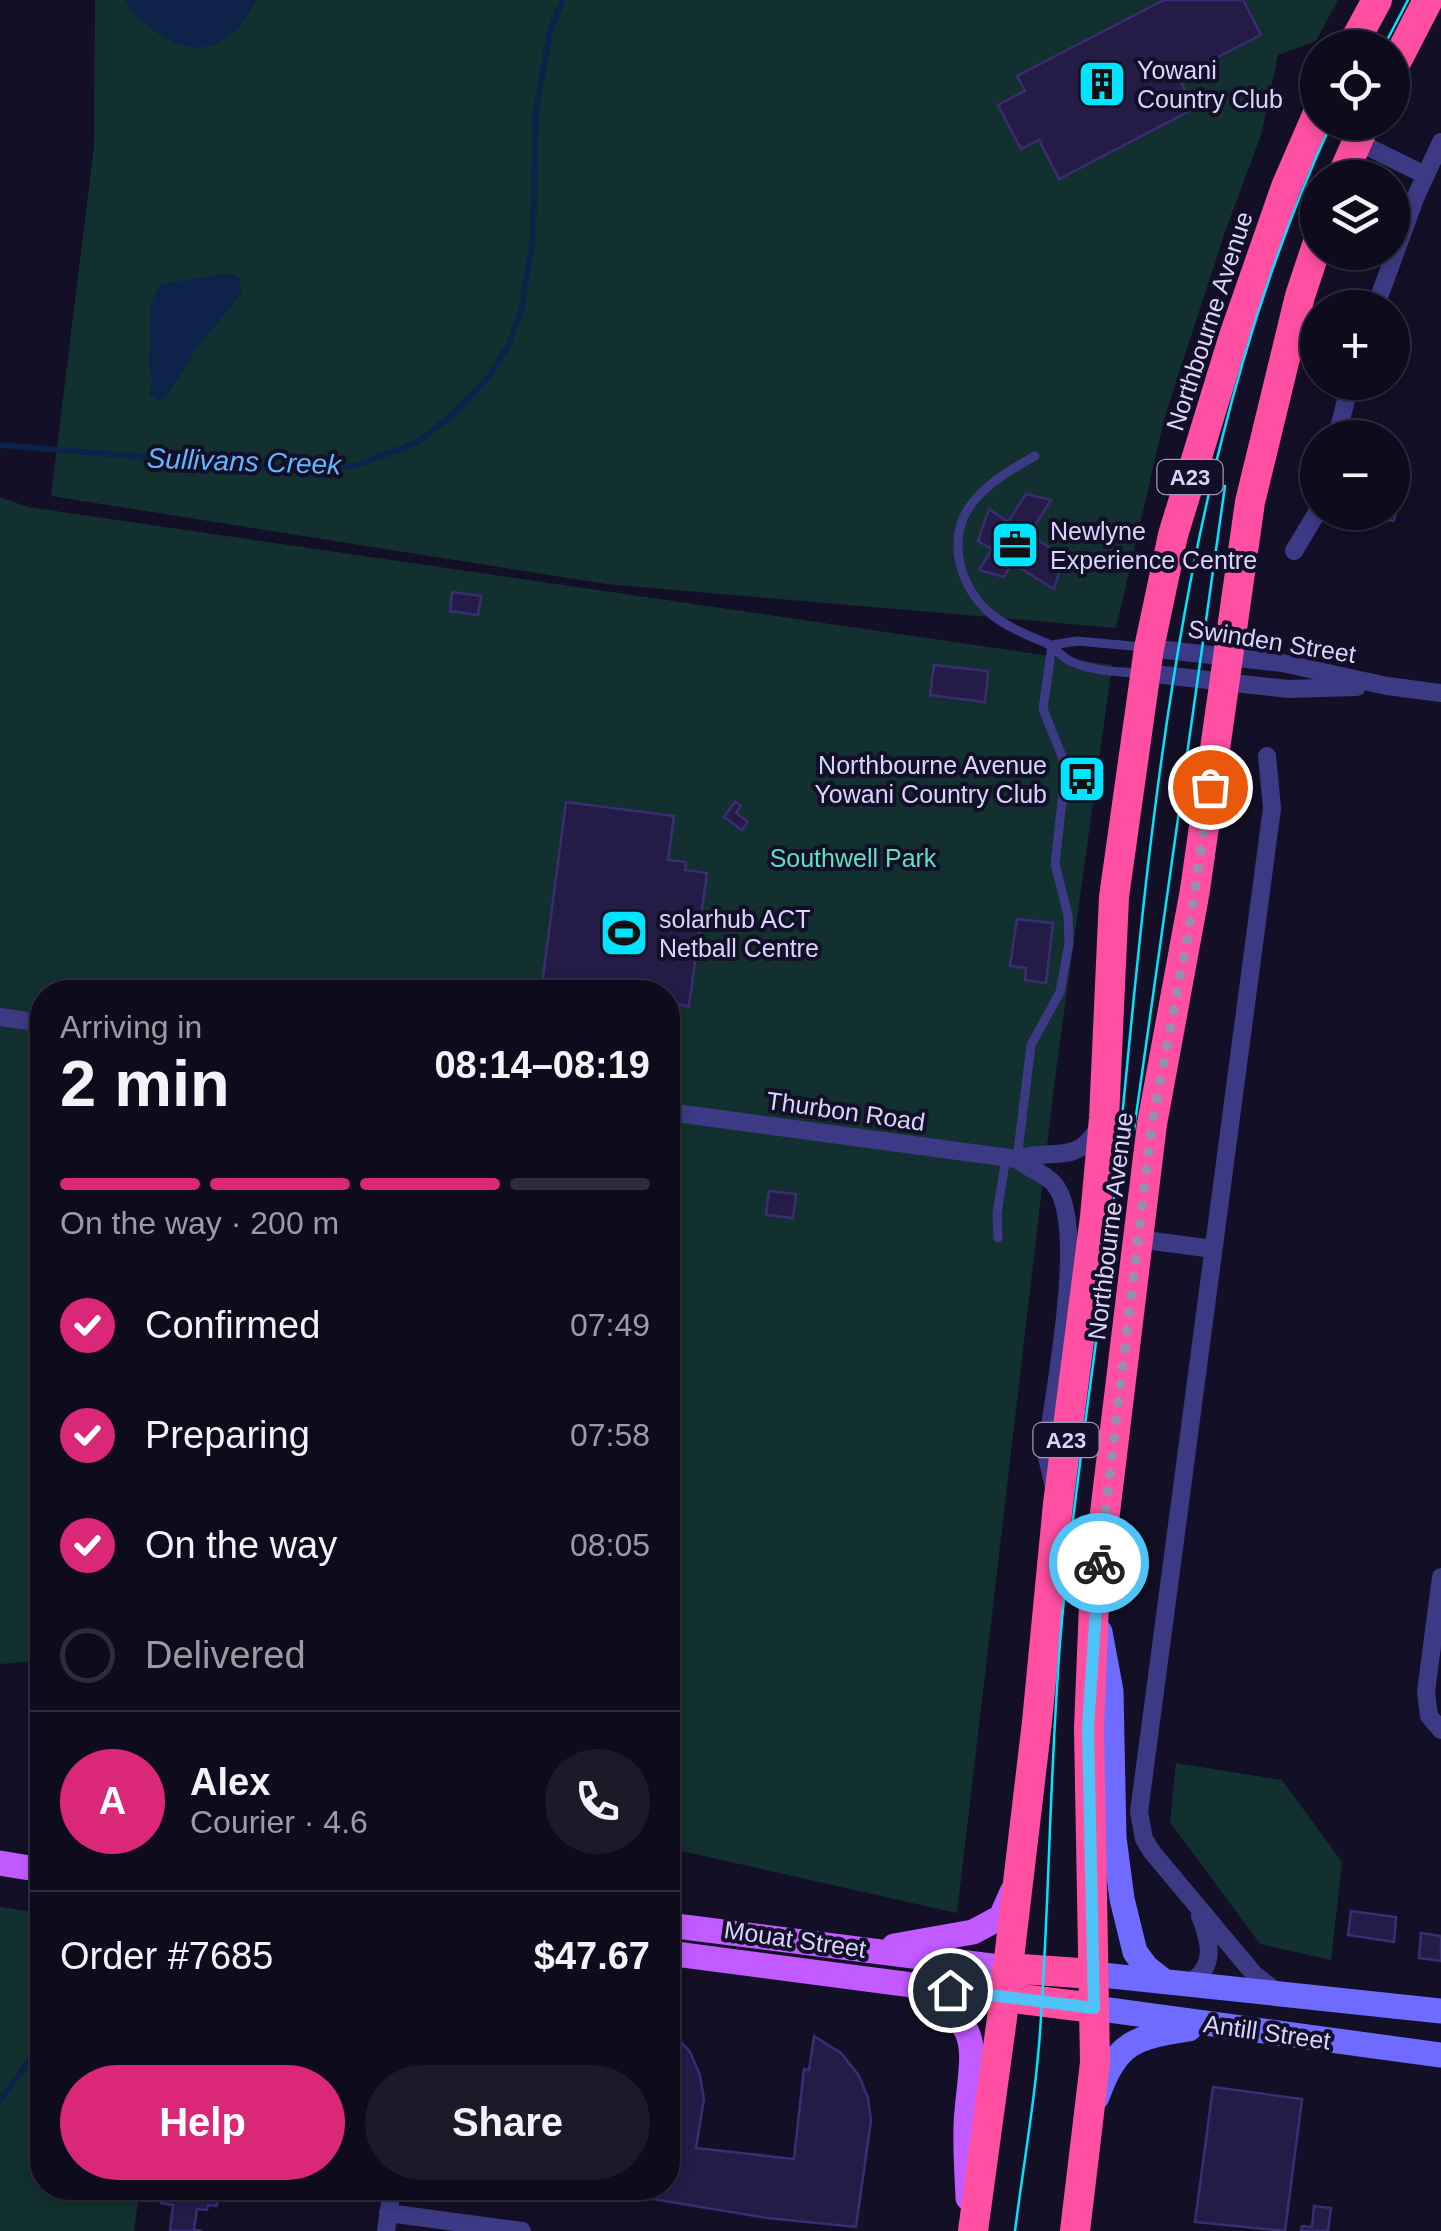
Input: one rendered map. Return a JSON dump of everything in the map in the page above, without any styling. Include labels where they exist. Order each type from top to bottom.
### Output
[{"type":"highway","points":[[1361,30],[1377,0]]},
{"type":"highway","points":[[1410,35],[1428,0]]},
{"type":"highway","name":"Northbourne Avenue","points":[[971,2231],[1037,1722],[1058,1504],[1104,1118],[1114,896],[1147,661],[1173,535],[1228,354],[1306,140]]},
{"type":"highway","name":"Northbourne Avenue","points":[[1075,2231],[1095,2063],[1088,1728],[1094,1604],[1152,1124],[1193,903],[1250,502],[1309,270]]},
{"type":"highway","name":"Mouat Street","points":[[1005,1983],[1094,1974]]},
{"type":"highway","name":"Mouat Street","points":[[1005,1983],[1094,2008]]},
{"type":"main road","points":[[1094,1604],[1110,1692],[1114,1838],[1122,1899],[1135,1952],[1146,1968],[1176,1982]]},
{"type":"main road","points":[[0,1863],[30,1868]]},
{"type":"main road","points":[[859,1952],[973,1932],[994,1922],[1005,1910],[1017,1876]]},
{"type":"main road","name":"Mouat Street","points":[[680,1927],[859,1952],[1005,1983]]},
{"type":"main road","name":"Mouat Street","points":[[680,1955],[920,1986],[1005,1983]]},
{"type":"main road","name":"Antill Street","points":[[1094,1974],[1430,2009]]},
{"type":"main road","points":[[920,1986],[952,2010],[964,2024],[972,2043],[966,2126],[971,2231]]},
{"type":"main road","name":"Antill Street","points":[[1094,2008],[1439,2056]]},
{"type":"main road","points":[[1430,2009],[1441,2026]]},
{"type":"main road","points":[[1090,2115],[1110,2068],[1130,2044],[1146,2035],[1218,2025]]},
{"type":"street","points":[[1373,140],[1425,175]]},
{"type":"street","points":[[1382,290],[1441,142]]},
{"type":"street","points":[[1294,552],[1307,530]]},
{"type":"street","name":"Swinden Street","points":[[1147,661],[1225,669]]},
{"type":"street","name":"Swinden Street","points":[[1147,661],[1225,669],[1288,689],[1387,686],[1441,693]]},
{"type":"street","points":[[1267,756],[1272,808],[1140,1796],[1144,1838],[1195,1906],[1254,1974],[1278,1992]]},
{"type":"street","points":[[0,1017],[30,1021]]},
{"type":"street","name":"Thurbon Road","points":[[680,1114],[1011,1158],[1066,1154],[1081,1149],[1104,1118]]},
{"type":"street","name":"Northbourne Avenue","points":[[1011,1158],[1052,1182],[1065,1210],[1071,1254],[1046,1453],[1058,1504]]},
{"type":"street","points":[[1138,1239],[1213,1250]]},
{"type":"street","points":[[1441,1576],[1426,1692],[1429,1716],[1441,1730]]},
{"type":"street","points":[[1176,1982],[1202,1973],[1211,1952],[1195,1906]]},
{"type":"street","points":[[387,2222],[522,2231]]},
{"type":"lane","points":[[1035,456],[992,483],[969,507],[961,522],[957,553],[968,587],[982,606],[1016,630],[1052,645],[1062,656],[1080,664],[1147,661]]},
{"type":"lane","points":[[1052,645],[1077,641],[1147,661]]},
{"type":"lane","points":[[998,1238],[997,1213],[1011,1158],[1030,1045],[1060,992],[1069,943],[1068,916],[1055,864],[1066,766],[1043,709],[1052,645]]},
{"type":"green space","name":"Yowani Country Club","points":[[95,0],[1338,0],[1322,30],[1300,30],[1300,47],[1278,55],[1261,135],[1165,416],[1116,628],[606,584],[51,496],[94,146]]},
{"type":"green space","name":"Southwell Park","points":[[0,497],[28,507],[1112,665],[1054,1086],[957,1913],[680,1851],[680,980],[30,980],[30,1662],[0,1664]]},
{"type":"green space","points":[[1176,1763],[1282,1780],[1342,1862],[1331,1960],[1260,1944],[1170,1822]]},
{"type":"green space","points":[[0,1907],[30,1911],[30,2200],[138,2200],[134,2231],[0,2231]]},
{"type":"water","points":[[125,0],[256,0],[237,29],[225,39],[198,48],[168,40],[140,19]]},
{"type":"water","points":[[231,273],[240,278],[241,294],[196,349],[168,395],[159,400],[149,395],[150,317],[157,290],[162,284]]},
{"type":"building","name":"Yowani Country Club","points":[[1164,0],[1243,0],[1261,35],[1178,77],[1195,108],[1059,179],[1039,140],[1021,149],[998,105],[1025,91],[1017,76]]},
{"type":"building","name":"Newlyne Experience Centre","points":[[1026,494],[1051,500],[1029,535],[1064,556],[1054,589],[1012,563],[1004,577],[979,570],[992,549],[978,541],[989,509],[1008,522]]},
{"type":"building","points":[[452,592],[481,596],[478,615],[450,611]]},
{"type":"building","points":[[934,665],[988,671],[985,702],[930,695]]},
{"type":"building","name":"solarhub ACT Netball Centre","points":[[566,802],[674,816],[668,860],[686,862],[685,870],[707,873],[689,1006],[680,1005],[680,980],[543,980]]},
{"type":"building","points":[[735,802],[741,806],[736,813],[748,822],[742,830],[724,817]]},
{"type":"building","points":[[1017,919],[1053,923],[1046,983],[1025,980],[1026,968],[1010,966]]},
{"type":"building","points":[[769,1191],[796,1194],[793,1218],[766,1215]]},
{"type":"building","points":[[1351,1911],[1396,1917],[1394,1942],[1348,1935]]},
{"type":"building","points":[[1421,1933],[1441,1936],[1441,1961],[1419,1958]]},
{"type":"building","points":[[814,2036],[841,2053],[859,2076],[868,2098],[871,2121],[856,2227],[767,2218],[658,2200],[680,2200],[680,2041],[700,2075],[704,2099],[696,2148],[794,2159],[804,2069],[809,2070]]},
{"type":"building","points":[[1213,2087],[1302,2099],[1285,2231],[1195,2222]]},
{"type":"building","points":[[218,2200],[217,2206],[197,2209],[194,2229],[202,2231],[170,2231],[173,2205],[161,2203]]},
{"type":"building","points":[[1314,2206],[1331,2208],[1328,2231],[1301,2231],[1302,2226],[1312,2227]]},
{"type":"waterway","name":"Sullivans Creek","points":[[0,445],[276,468],[354,466],[416,443],[451,416],[491,374],[508,346],[521,312],[533,237],[536,109],[550,31],[563,0]]},
{"type":"waterway","name":"Sullivans Creek","points":[[0,2101],[30,2059]]},
{"type":"tram line","points":[[1392,30],[1408,0]]},
{"type":"tram line","points":[[1015,2231],[1039,2044],[1062,1620],[1114,1199],[1163,750],[1183,621],[1209,493],[1242,367],[1282,243],[1325,140]]},
{"type":"tram line","points":[[1134,1130],[1225,486]]},
{"type":"way so far","points":[[1099,1563],[1152,1124],[1189,930],[1210,787]]},
{"type":"place","name":"Yowani Country Club","points":[[1102,84]]},
{"type":"place","name":"Newlyne Experience Centre","points":[[1015,545]]},
{"type":"place","name":"Northbourne Avenue Yowani Country Club","points":[[1082,779]]},
{"type":"place","name":"solarhub ACT Netball Centre","points":[[624,933]]},
{"type":"route","points":[[950,1990],[1094,2008],[1088,1728],[1099,1563]]}]
